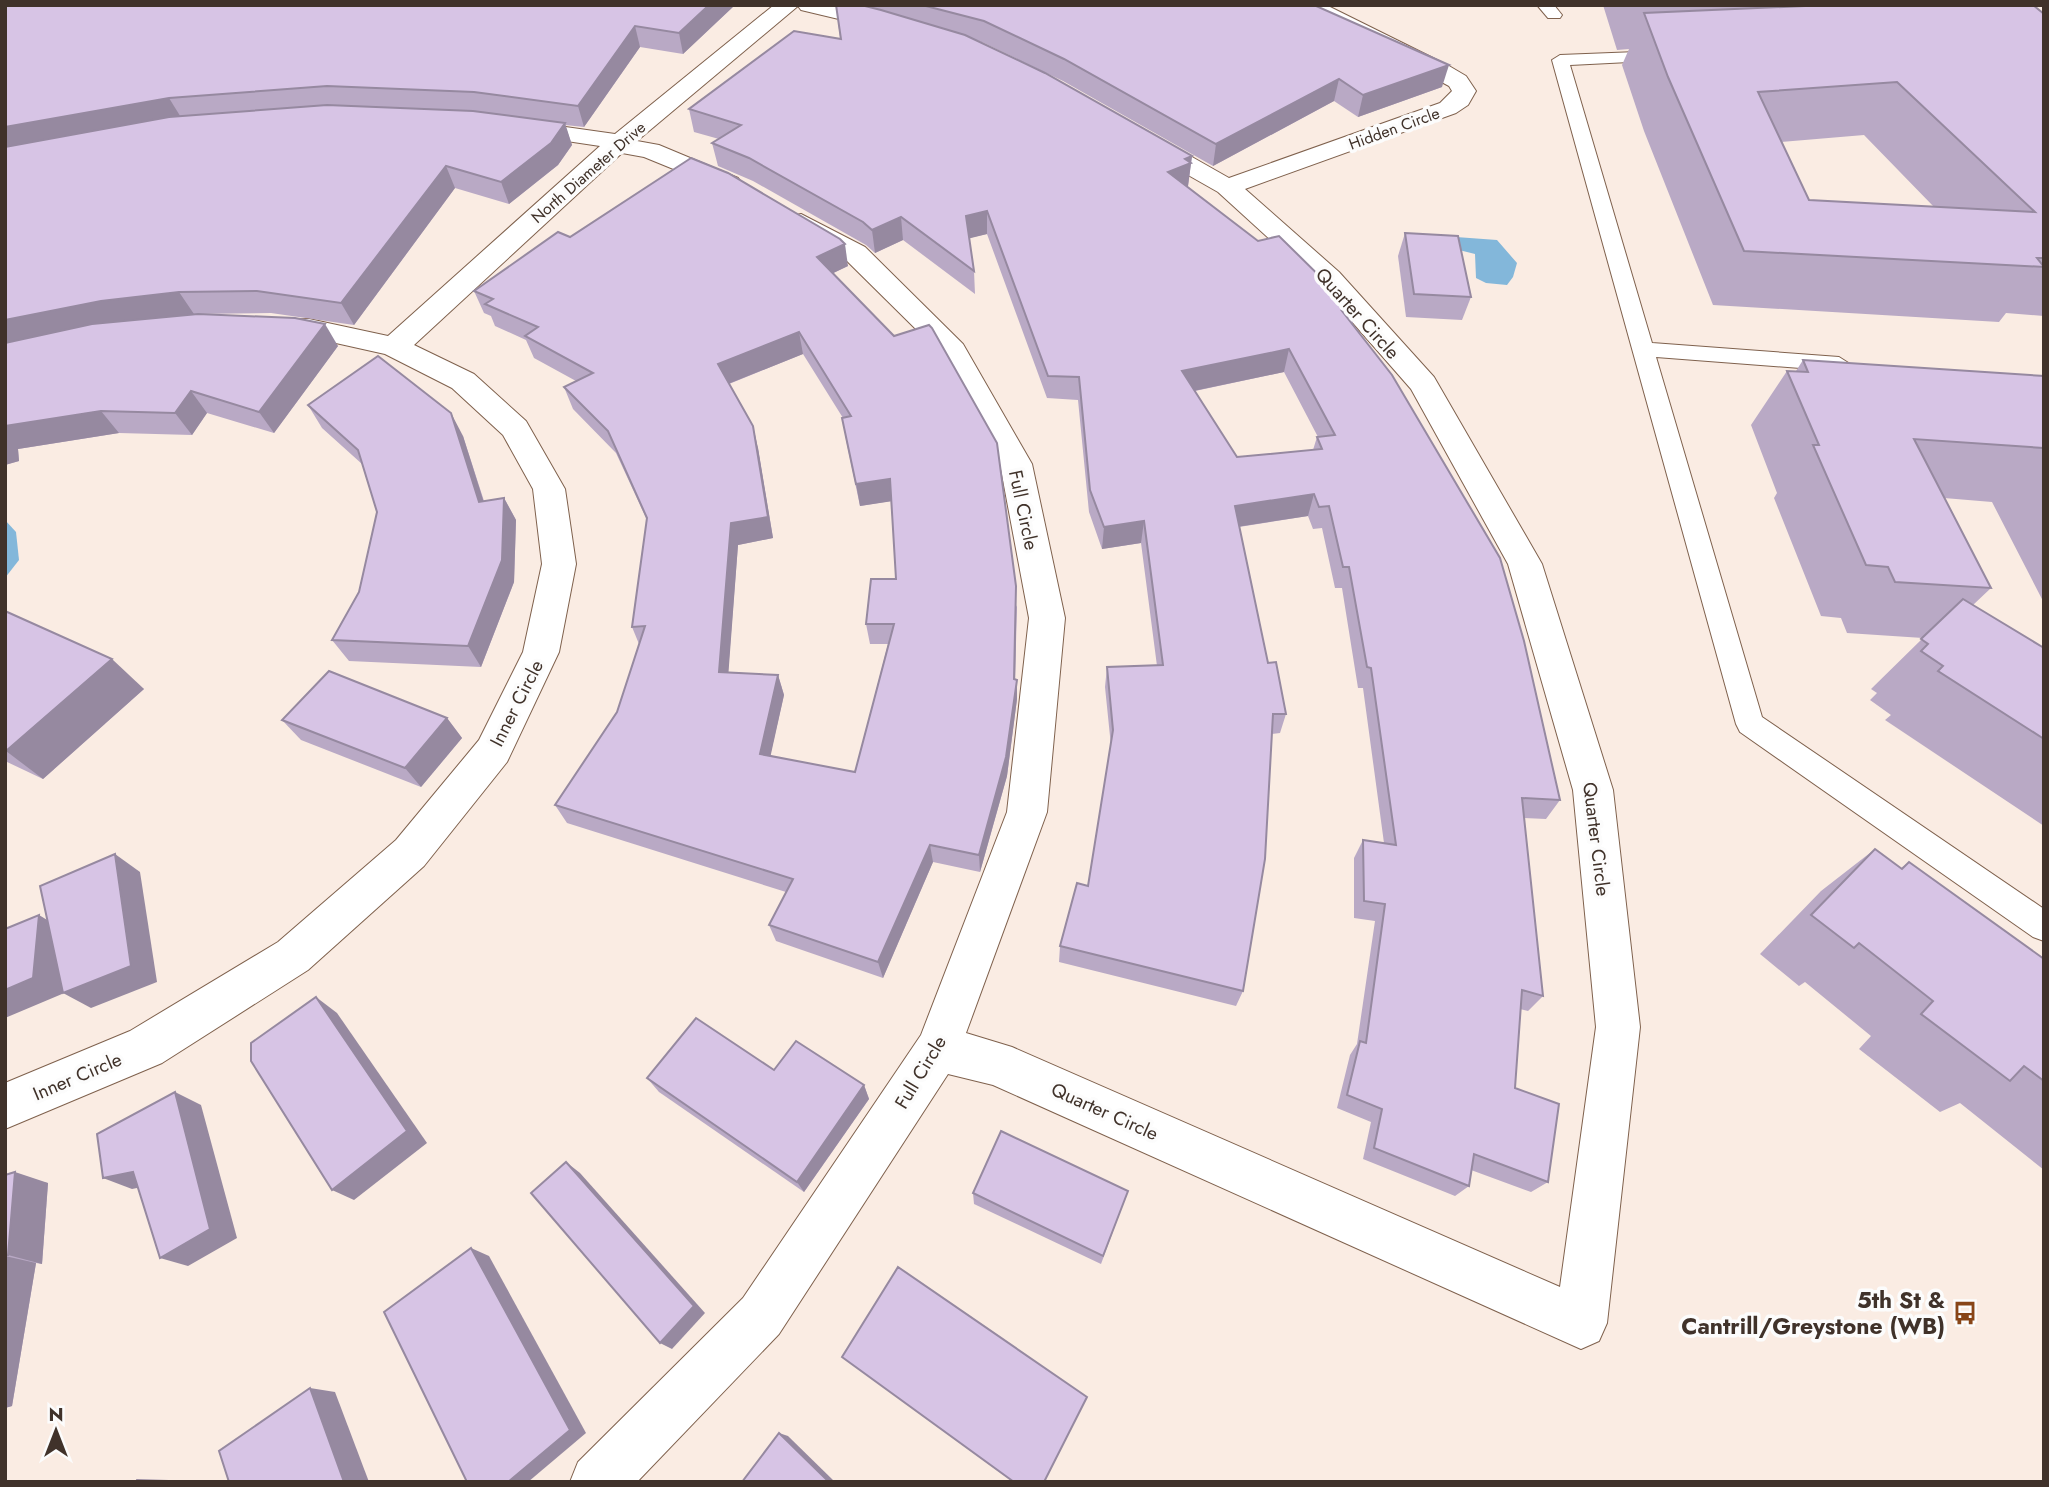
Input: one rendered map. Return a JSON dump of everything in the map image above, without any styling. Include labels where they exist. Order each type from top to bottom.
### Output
[{"type":"street","name":"North Diameter Drive","points":[[394,347],[616,145],[788,5]]},
{"type":"street","points":[[809,5],[926,36]]},
{"type":"street","name":"Hidden Circle","points":[[1227,187],[1448,108],[1460,100],[1464,91],[1458,80],[1308,5]]},
{"type":"street","name":"Quarter Circle","points":[[938,1049],[996,1063],[1581,1323],[1618,1027],[1593,790],[1525,564],[1423,384],[1329,278],[1227,187],[1112,121]]},
{"type":"street","name":"Full Circle","points":[[496,125],[604,138],[616,145],[650,150],[766,201],[855,253],[948,344],[1016,464],[1046,618],[1027,812],[938,1049],[761,1316],[598,1482]]},
{"type":"street","name":"Inner Circle","points":[[5,1105],[146,1046],[293,956],[410,853],[493,751],[541,652],[559,564],[549,489],[515,428],[463,381],[394,347],[309,328],[255,326]]},
{"type":"lane","points":[[1684,55],[1560,60],[1750,724],[2044,927]]},
{"type":"lane","points":[[1643,349],[1864,366]]},
{"type":"water","points":[[1456,237],[1497,240],[1517,263],[1513,277],[1507,285],[1486,283],[1476,278],[1475,254],[1451,248]]},
{"type":"water","points":[[5,520],[16,532],[19,560],[5,578]]},
{"type":"building","points":[[5,5],[709,5],[679,33],[635,26],[578,106],[474,92],[327,86],[169,98],[5,127]]},
{"type":"building","points":[[836,5],[861,5],[965,35],[1045,73],[1192,156],[1185,159],[1191,163],[1168,172],[1258,241],[1279,236],[1356,312],[1342,311],[1392,375],[1500,558],[1524,641],[1560,800],[1522,798],[1543,996],[1522,990],[1515,1088],[1559,1104],[1548,1182],[1474,1154],[1469,1186],[1374,1148],[1382,1109],[1347,1095],[1360,1041],[1366,1043],[1385,904],[1364,901],[1363,840],[1396,845],[1371,668],[1367,667],[1349,567],[1343,567],[1329,506],[1319,507],[1314,494],[1235,506],[1268,663],[1276,662],[1286,714],[1273,714],[1265,859],[1243,991],[1060,946],[1077,883],[1088,886],[1113,730],[1107,667],[1163,665],[1144,521],[1104,527],[1090,490],[1079,377],[1048,376],[987,211],[966,216],[974,271],[901,217],[872,230],[863,222],[749,158],[712,143],[741,125],[689,109],[794,31],[841,39]],"holes":[[[1289,349],[1335,435],[1317,437],[1322,449],[1237,457],[1182,371]]]},
{"type":"building","points":[[922,5],[1314,5],[1449,65],[1363,95],[1339,79],[1216,144],[1064,59],[984,21]]},
{"type":"building","points":[[1827,5],[2033,5],[2044,14],[2044,258],[2037,258],[2044,267],[1744,251],[1668,77],[1644,13]],"holes":[[[1897,82],[2035,212],[1809,200],[1758,92]]]},
{"type":"building","points":[[327,105],[473,111],[565,123],[551,143],[501,182],[446,166],[341,303],[257,291],[179,292],[101,301],[5,320],[5,147],[169,117]]},
{"type":"building","points":[[691,158],[728,173],[840,239],[845,244],[817,257],[894,336],[929,325],[932,328],[997,443],[1016,586],[1014,679],[1017,680],[1006,757],[979,855],[930,845],[878,962],[769,925],[793,879],[555,805],[617,712],[645,626],[632,627],[647,518],[608,431],[564,387],[593,373],[525,336],[538,327],[485,304],[493,299],[474,291],[558,232],[570,237]],"holes":[[[799,332],[851,416],[842,418],[856,484],[890,479],[896,579],[871,579],[866,624],[894,624],[855,772],[760,754],[778,675],[719,672],[731,523],[768,517],[753,426],[718,364]]]},
{"type":"building","points":[[1405,233],[1458,236],[1471,297],[1414,294]]},
{"type":"building","points":[[198,314],[295,318],[325,324],[259,412],[191,391],[175,413],[101,411],[5,426],[5,343],[92,324]]},
{"type":"building","points":[[378,356],[451,413],[479,502],[504,498],[502,560],[468,646],[332,640],[359,592],[377,512],[358,450],[308,405]]},
{"type":"building","points":[[1803,360],[2044,376],[2044,451],[2043,448],[1914,439],[1991,588],[1895,582],[1888,567],[1866,565],[1813,445],[1819,445],[1787,371],[1808,372]]},
{"type":"building","points":[[1963,599],[2044,648],[2044,739],[1938,671],[1943,666],[1921,651],[1928,644],[1921,639]]},
{"type":"building","points":[[5,611],[112,659],[6,751],[5,751]]},
{"type":"building","points":[[329,671],[447,718],[405,768],[282,720]]},
{"type":"building","points":[[1875,849],[1902,869],[1909,862],[2044,959],[2044,1081],[2024,1066],[2010,1081],[1921,1014],[1933,1001],[1859,943],[1854,948],[1811,915]]},
{"type":"building","points":[[115,854],[131,966],[63,993],[40,886]]},
{"type":"building","points":[[39,915],[33,978],[5,990],[5,929]]},
{"type":"building","points":[[316,997],[407,1131],[332,1190],[251,1061],[251,1043]]},
{"type":"building","points":[[696,1018],[774,1070],[796,1041],[864,1085],[797,1182],[647,1078]]},
{"type":"building","points":[[175,1092],[210,1229],[160,1258],[133,1172],[103,1178],[97,1134]]},
{"type":"building","points":[[1001,1131],[1128,1191],[1103,1256],[973,1193]]},
{"type":"building","points":[[566,1162],[694,1306],[660,1343],[531,1193]]},
{"type":"building","points":[[15,1172],[8,1255],[5,1255],[5,1175]]},
{"type":"building","points":[[471,1248],[570,1430],[508,1482],[467,1482],[384,1312]]},
{"type":"building","points":[[898,1267],[1087,1397],[1044,1482],[1014,1482],[842,1357]]},
{"type":"building","points":[[310,1388],[344,1482],[229,1482],[219,1451]]},
{"type":"building","points":[[779,1433],[829,1482],[742,1482]]},
{"type":"place","name":"5th St & Cantrill/Greystone (WB)","points":[[1965,1313]]}]
